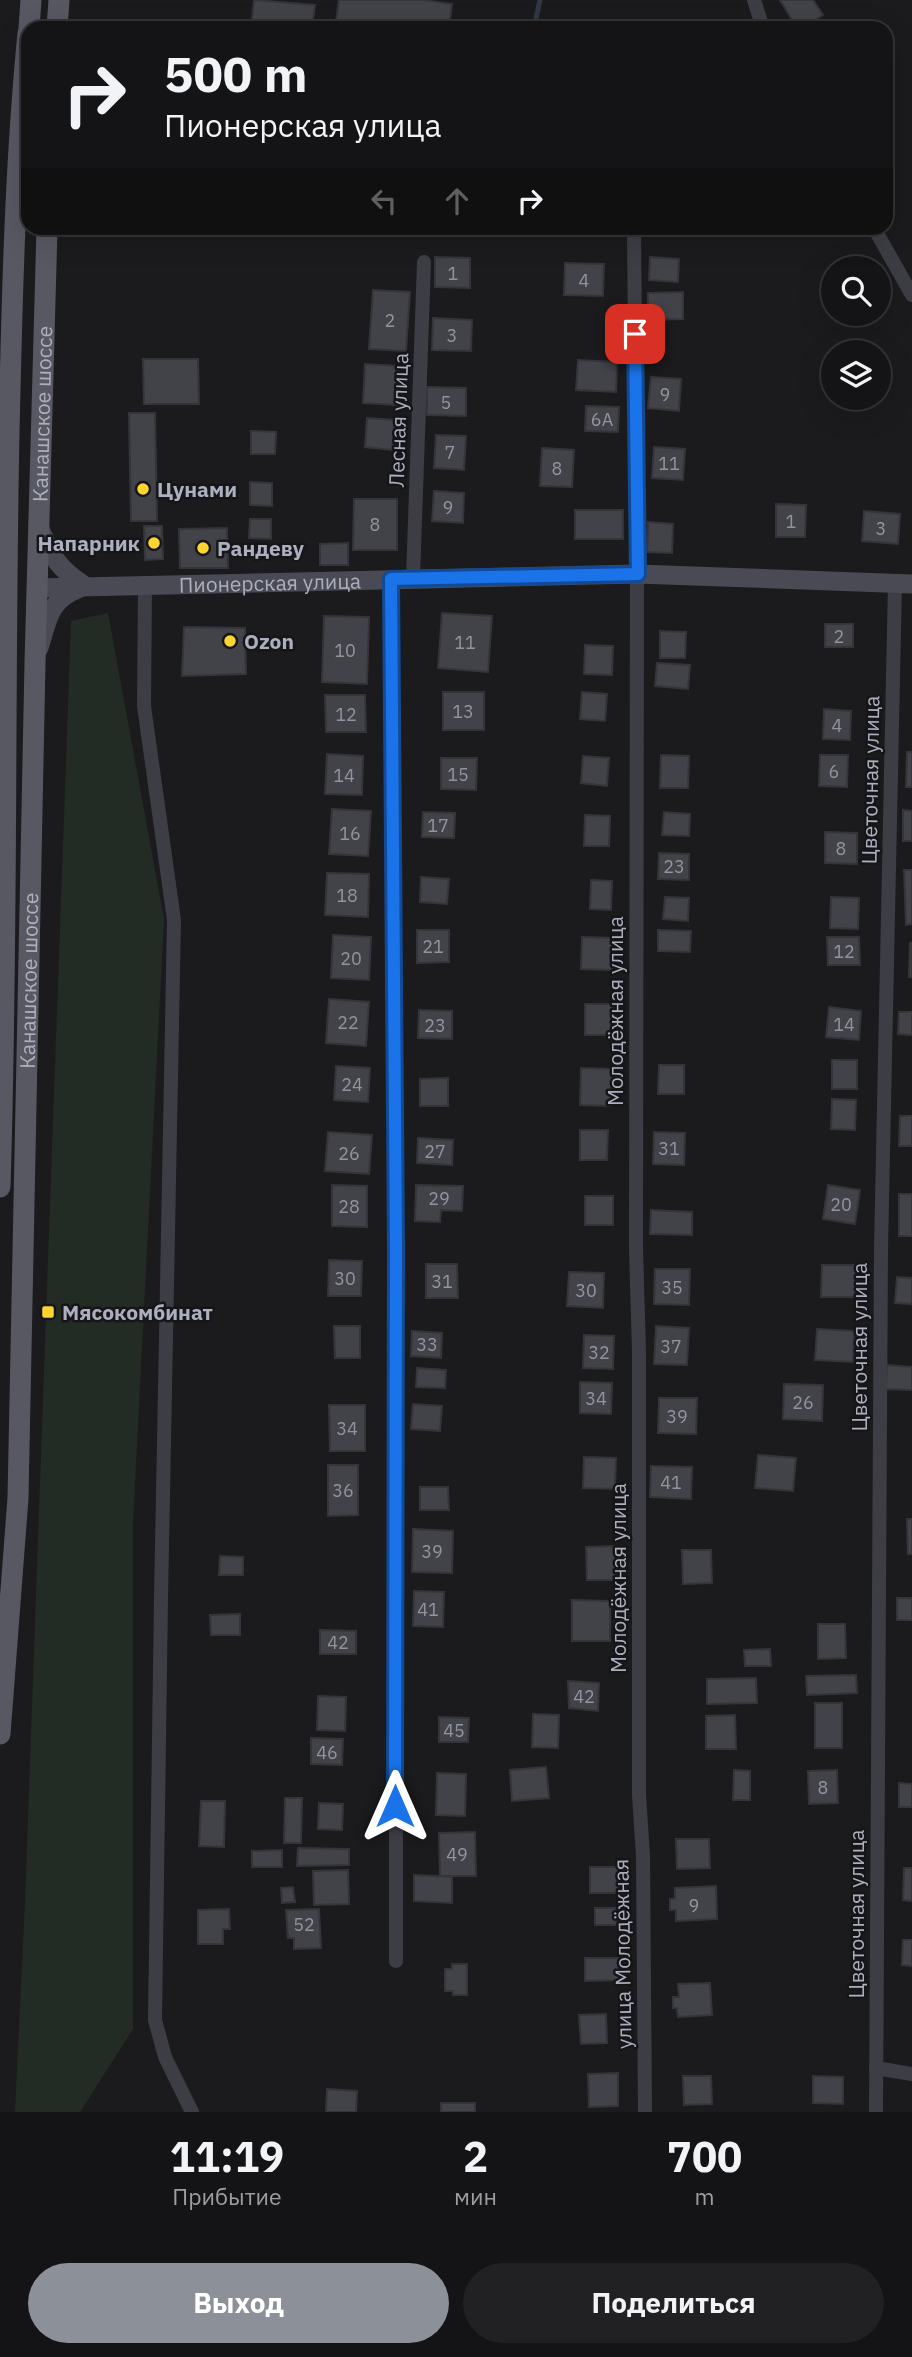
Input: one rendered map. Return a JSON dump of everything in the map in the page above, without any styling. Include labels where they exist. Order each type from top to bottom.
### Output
[{"type":"main road","points":[[30,21],[31,0]]},
{"type":"main road","points":[[58,21],[59,0]]},
{"type":"main road","name":"Канашское шоссе","points":[[0,1187],[4,1059],[6,589],[13,264],[21,102]]},
{"type":"main road","name":"Канашское шоссе","points":[[0,1734],[18,1499],[38,524],[47,235]]},
{"type":"main road","name":"Пионерская улица","points":[[6,589],[37,588]]},
{"type":"street","points":[[754,0],[761,21]]},
{"type":"street","name":"Молодёжная улица","points":[[634,235],[638,574],[636,1248],[639,1352],[639,1795]]},
{"type":"street","points":[[878,235],[912,295]]},
{"type":"street","name":"Лесная улица","points":[[413,578],[424,262]]},
{"type":"street","points":[[38,524],[52,557],[65,572],[85,586]]},
{"type":"street","name":"Пионерская улица","points":[[37,588],[638,574],[903,584]]},
{"type":"street","points":[[391,579],[396,1248],[396,1961]]},
{"type":"street","points":[[145,584],[144,706],[174,920],[155,2020],[165,2057],[192,2112]]},
{"type":"street","name":"Цветочная улица","points":[[876,2112],[881,1248],[903,584]]},
{"type":"street","points":[[35,663],[49,614],[55,603],[64,595],[85,586]]},
{"type":"street","name":"улица Молодёжная","points":[[639,1795],[643,1856],[645,2112]]},
{"type":"street","points":[[876,2068],[912,2074]]},
{"type":"shaded area","points":[[108,613],[164,919],[133,1522],[133,2029],[80,2112],[15,2112],[25,1902],[71,621]]},
{"type":"building","points":[[254,0],[315,5],[313,21],[252,21]]},
{"type":"building","points":[[339,0],[422,0],[452,4],[450,21],[336,21]]},
{"type":"building","points":[[780,0],[813,0],[823,15],[813,21],[793,21]]},
{"type":"building","points":[[435,257],[470,258],[470,288],[435,287]]},
{"type":"building","points":[[650,257],[679,259],[678,282],[649,280]]},
{"type":"building","points":[[565,263],[604,264],[603,296],[564,295]]},
{"type":"building","points":[[373,290],[410,292],[406,351],[369,349]]},
{"type":"building","points":[[683,292],[683,319],[648,320],[648,293]]},
{"type":"building","points":[[433,318],[472,320],[471,351],[432,350]]},
{"type":"building","points":[[143,359],[198,359],[199,404],[144,404]]},
{"type":"building","points":[[578,360],[617,362],[616,392],[576,390]]},
{"type":"building","points":[[365,364],[399,366],[397,405],[363,403]]},
{"type":"building","points":[[651,377],[681,379],[679,411],[648,408]]},
{"type":"building","points":[[427,387],[466,388],[466,416],[427,415]]},
{"type":"building","points":[[586,406],[619,407],[618,432],[585,431]]},
{"type":"building","name":"Цунами","points":[[129,413],[155,413],[157,521],[131,521]]},
{"type":"building","points":[[367,418],[395,420],[392,450],[365,447]]},
{"type":"building","points":[[251,431],[276,432],[275,454],[251,454]]},
{"type":"building","points":[[436,435],[466,436],[464,470],[434,468]]},
{"type":"building","points":[[654,447],[685,449],[683,480],[652,478]]},
{"type":"building","points":[[542,448],[574,450],[572,487],[540,486]]},
{"type":"building","points":[[250,482],[272,483],[272,506],[250,505]]},
{"type":"building","points":[[434,491],[464,493],[463,523],[432,521]]},
{"type":"building","points":[[354,499],[397,499],[397,550],[353,550]]},
{"type":"building","points":[[776,504],[806,505],[805,537],[776,537]]},
{"type":"building","points":[[575,510],[623,510],[623,539],[575,539]]},
{"type":"building","points":[[864,511],[900,514],[898,544],[862,541]]},
{"type":"building","points":[[250,519],[271,519],[271,539],[249,538]]},
{"type":"building","points":[[648,522],[673,524],[672,553],[647,552]]},
{"type":"building","name":"Напарник","points":[[144,526],[162,526],[163,559],[145,560]]},
{"type":"building","name":"Рандеву","points":[[227,528],[228,568],[180,568],[179,529]]},
{"type":"building","points":[[348,543],[348,565],[320,565],[320,544]]},
{"type":"building","points":[[442,613],[492,616],[488,672],[438,668]]},
{"type":"building","points":[[324,616],[369,617],[367,684],[322,682]]},
{"type":"building","points":[[825,624],[853,624],[853,647],[825,647]]},
{"type":"building","points":[[184,627],[245,628],[246,674],[182,676]]},
{"type":"building","points":[[660,631],[686,632],[685,658],[660,658]]},
{"type":"building","points":[[585,645],[613,646],[612,675],[584,674]]},
{"type":"building","points":[[657,663],[690,665],[688,689],[655,686]]},
{"type":"building","points":[[443,692],[484,692],[484,730],[443,730]]},
{"type":"building","points":[[582,692],[607,694],[605,721],[580,719]]},
{"type":"building","points":[[325,695],[365,695],[366,732],[326,732]]},
{"type":"building","points":[[824,709],[851,711],[850,740],[823,739]]},
{"type":"building","points":[[907,752],[912,752],[912,787],[906,787]]},
{"type":"building","points":[[327,754],[363,756],[362,795],[325,794]]},
{"type":"building","points":[[661,755],[689,756],[688,788],[660,788]]},
{"type":"building","points":[[820,755],[848,755],[847,787],[819,786]]},
{"type":"building","points":[[583,756],[609,758],[607,786],[581,783]]},
{"type":"building","points":[[441,758],[477,758],[476,790],[441,789]]},
{"type":"building","points":[[332,809],[371,811],[368,856],[329,854]]},
{"type":"building","points":[[903,810],[912,811],[912,841],[903,841]]},
{"type":"building","points":[[423,812],[455,813],[454,838],[422,837]]},
{"type":"building","points":[[664,812],[690,814],[689,836],[662,835]]},
{"type":"building","points":[[585,815],[610,816],[609,846],[584,846]]},
{"type":"building","points":[[825,832],[857,833],[857,864],[825,863]]},
{"type":"building","points":[[659,853],[689,854],[689,880],[658,879]]},
{"type":"building","points":[[904,870],[912,870],[912,924],[906,925]]},
{"type":"building","points":[[327,873],[369,874],[368,917],[325,915]]},
{"type":"building","points":[[421,877],[449,879],[447,904],[420,902]]},
{"type":"building","points":[[591,880],[612,881],[611,910],[590,909]]},
{"type":"building","points":[[665,897],[689,898],[688,921],[663,919]]},
{"type":"building","points":[[831,897],[859,898],[858,929],[830,928]]},
{"type":"building","points":[[417,930],[449,930],[449,962],[417,963]]},
{"type":"building","points":[[658,930],[691,931],[690,952],[658,951]]},
{"type":"building","points":[[333,935],[371,937],[369,980],[331,978]]},
{"type":"building","points":[[582,937],[614,938],[612,970],[581,969]]},
{"type":"building","points":[[827,937],[859,937],[860,965],[828,965]]},
{"type":"building","points":[[912,943],[912,977],[909,977]]},
{"type":"building","points":[[329,999],[369,1002],[366,1046],[326,1043]]},
{"type":"building","points":[[585,1004],[613,1004],[613,1035],[585,1035]]},
{"type":"building","points":[[829,1007],[861,1011],[859,1040],[826,1037]]},
{"type":"building","points":[[419,1010],[452,1011],[452,1039],[418,1038]]},
{"type":"building","points":[[899,1012],[912,1012],[912,1035],[898,1034]]},
{"type":"building","points":[[832,1060],[857,1060],[857,1089],[832,1089]]},
{"type":"building","points":[[659,1065],[684,1065],[684,1094],[658,1094]]},
{"type":"building","points":[[336,1066],[370,1068],[368,1102],[334,1100]]},
{"type":"building","points":[[581,1068],[612,1069],[611,1106],[580,1105]]},
{"type":"building","points":[[448,1078],[448,1106],[420,1106],[420,1079]]},
{"type":"building","points":[[832,1099],[856,1100],[855,1130],[831,1129]]},
{"type":"building","points":[[900,1116],[912,1116],[912,1146],[899,1146]]},
{"type":"building","points":[[580,1130],[608,1130],[607,1160],[580,1160]]},
{"type":"building","points":[[328,1132],[372,1135],[369,1174],[325,1171]]},
{"type":"building","points":[[654,1132],[685,1133],[684,1165],[653,1164]]},
{"type":"building","points":[[418,1138],[453,1140],[452,1165],[417,1163]]},
{"type":"building","points":[[332,1185],[367,1186],[367,1227],[332,1226]]},
{"type":"building","points":[[416,1185],[463,1186],[462,1211],[441,1210],[440,1222],[415,1221]]},
{"type":"building","points":[[828,1185],[860,1190],[855,1224],[823,1219]]},
{"type":"building","points":[[899,1194],[912,1194],[912,1236],[899,1236]]},
{"type":"building","points":[[585,1196],[613,1196],[613,1225],[585,1225]]},
{"type":"building","points":[[651,1210],[692,1212],[692,1235],[650,1234]]},
{"type":"building","points":[[329,1260],[362,1261],[361,1296],[328,1296]]},
{"type":"building","points":[[426,1264],[457,1264],[458,1298],[426,1298]]},
{"type":"building","points":[[822,1265],[856,1265],[855,1297],[821,1297]]},
{"type":"building","points":[[655,1269],[690,1269],[689,1305],[654,1304]]},
{"type":"building","points":[[569,1272],[604,1273],[603,1308],[567,1306]]},
{"type":"building","points":[[897,1277],[912,1278],[912,1304],[895,1303]]},
{"type":"building","points":[[334,1326],[360,1326],[360,1358],[335,1358]]},
{"type":"building","points":[[656,1326],[689,1328],[687,1365],[654,1364]]},
{"type":"building","points":[[817,1329],[854,1331],[853,1362],[815,1360]]},
{"type":"building","points":[[412,1331],[442,1333],[441,1358],[411,1356]]},
{"type":"building","points":[[584,1335],[614,1336],[613,1369],[583,1368]]},
{"type":"building","points":[[887,1365],[912,1367],[912,1390],[886,1389]]},
{"type":"building","points":[[417,1368],[446,1370],[445,1388],[416,1387]]},
{"type":"building","points":[[580,1382],[612,1383],[611,1414],[580,1413]]},
{"type":"building","points":[[784,1384],[823,1385],[822,1421],[783,1419]]},
{"type":"building","points":[[659,1398],[697,1398],[696,1434],[658,1433]]},
{"type":"building","points":[[413,1404],[442,1406],[440,1431],[411,1429]]},
{"type":"building","points":[[329,1405],[365,1405],[365,1451],[330,1451]]},
{"type":"building","points":[[758,1455],[796,1458],[793,1491],[755,1488]]},
{"type":"building","points":[[584,1457],[616,1458],[615,1489],[583,1488]]},
{"type":"building","points":[[328,1465],[358,1465],[358,1515],[328,1516]]},
{"type":"building","points":[[651,1466],[692,1467],[691,1499],[650,1497]]},
{"type":"building","points":[[420,1487],[448,1487],[449,1510],[420,1510]]},
{"type":"building","points":[[907,1519],[912,1519],[912,1554],[908,1554]]},
{"type":"building","points":[[413,1529],[453,1531],[452,1573],[412,1572]]},
{"type":"building","points":[[615,1546],[616,1580],[587,1580],[586,1547]]},
{"type":"building","points":[[682,1550],[711,1550],[712,1583],[683,1584]]},
{"type":"building","points":[[220,1556],[243,1557],[243,1575],[219,1575]]},
{"type":"building","points":[[414,1591],[444,1592],[443,1627],[413,1626]]},
{"type":"building","points":[[897,1598],[912,1598],[912,1620],[897,1620]]},
{"type":"building","points":[[572,1600],[610,1601],[610,1641],[572,1641]]},
{"type":"building","points":[[240,1614],[240,1635],[211,1635],[210,1615]]},
{"type":"building","points":[[818,1624],[845,1624],[846,1658],[818,1659]]},
{"type":"building","points":[[320,1630],[356,1631],[356,1654],[320,1654]]},
{"type":"building","points":[[770,1649],[771,1666],[745,1666],[744,1650]]},
{"type":"building","points":[[856,1675],[857,1693],[807,1695],[806,1676]]},
{"type":"building","points":[[756,1678],[757,1703],[707,1704],[707,1679]]},
{"type":"building","points":[[568,1681],[599,1683],[598,1711],[569,1708]]},
{"type":"building","points":[[318,1696],[346,1697],[345,1731],[317,1730]]},
{"type":"building","points":[[815,1703],[842,1703],[842,1748],[815,1748]]},
{"type":"building","points":[[533,1714],[559,1715],[558,1748],[532,1747]]},
{"type":"building","points":[[735,1715],[736,1749],[706,1749],[706,1716]]},
{"type":"building","points":[[439,1717],[469,1718],[468,1742],[439,1742]]},
{"type":"building","points":[[311,1738],[343,1739],[342,1765],[311,1764]]},
{"type":"building","points":[[546,1767],[549,1798],[512,1801],[510,1770]]},
{"type":"building","points":[[734,1770],[750,1771],[750,1800],[733,1800]]},
{"type":"building","points":[[837,1770],[838,1803],[809,1804],[808,1771]]},
{"type":"building","points":[[437,1773],[466,1774],[465,1816],[436,1815]]},
{"type":"building","points":[[899,1783],[912,1784],[912,1807],[899,1807]]},
{"type":"building","points":[[285,1798],[302,1798],[301,1843],[284,1843]]},
{"type":"building","points":[[201,1801],[225,1801],[224,1847],[199,1846]]},
{"type":"building","points":[[319,1803],[343,1804],[342,1830],[318,1829]]},
{"type":"building","points":[[475,1832],[476,1876],[440,1876],[439,1833]]},
{"type":"building","points":[[676,1839],[709,1839],[710,1868],[677,1869]]},
{"type":"building","points":[[298,1848],[349,1849],[349,1865],[297,1866]]},
{"type":"building","points":[[282,1850],[282,1867],[252,1867],[252,1851]]},
{"type":"building","points":[[590,1867],[618,1867],[618,1893],[590,1893]]},
{"type":"building","points":[[904,1868],[912,1868],[912,1901],[903,1900]]},
{"type":"building","points":[[348,1870],[349,1904],[314,1905],[313,1871]]},
{"type":"building","points":[[414,1875],[452,1877],[452,1903],[414,1901]]},
{"type":"building","points":[[716,1886],[717,1919],[676,1921],[676,1910],[670,1910],[670,1899],[675,1899],[675,1888]]},
{"type":"building","points":[[293,1887],[295,1902],[282,1903],[281,1888]]},
{"type":"building","points":[[595,1908],[616,1908],[617,1925],[595,1925]]},
{"type":"building","points":[[229,1909],[230,1929],[223,1929],[223,1944],[198,1944],[198,1910]]},
{"type":"building","points":[[319,1909],[321,1948],[294,1949],[294,1938],[288,1938],[286,1910]]},
{"type":"building","points":[[903,1940],[912,1940],[912,1966],[902,1965]]},
{"type":"building","points":[[585,1958],[618,1958],[619,1980],[585,1981]]},
{"type":"building","points":[[452,1964],[467,1964],[467,1995],[453,1995],[453,1991],[445,1991],[445,1969],[452,1969]]},
{"type":"building","points":[[710,1983],[712,2015],[678,2017],[677,2008],[673,2008],[673,1997],[679,1997],[678,1984]]},
{"type":"building","points":[[606,2014],[607,2043],[581,2044],[579,2015]]},
{"type":"building","points":[[618,2073],[618,2106],[589,2107],[588,2074]]},
{"type":"building","points":[[683,2076],[711,2076],[712,2104],[684,2105]]},
{"type":"building","points":[[813,2076],[843,2077],[843,2104],[813,2103]]},
{"type":"building","points":[[327,2089],[357,2091],[356,2112],[326,2112]]},
{"type":"building","points":[[441,2103],[475,2103],[475,2112],[441,2112]]},
{"type":"waterway","points":[[536,21],[540,0]]},
{"type":"place","name":"Цунами","points":[[143,489]]},
{"type":"place","name":"Напарник","points":[[154,543]]},
{"type":"place","name":"Рандеву","points":[[203,548]]},
{"type":"place","name":"Ozon","points":[[230,641]]},
{"type":"place","name":"Мясокомбинат","points":[[48,1312]]},
{"type":"route","points":[[395,1806],[396,1248],[391,579],[638,574],[635,334]]}]
